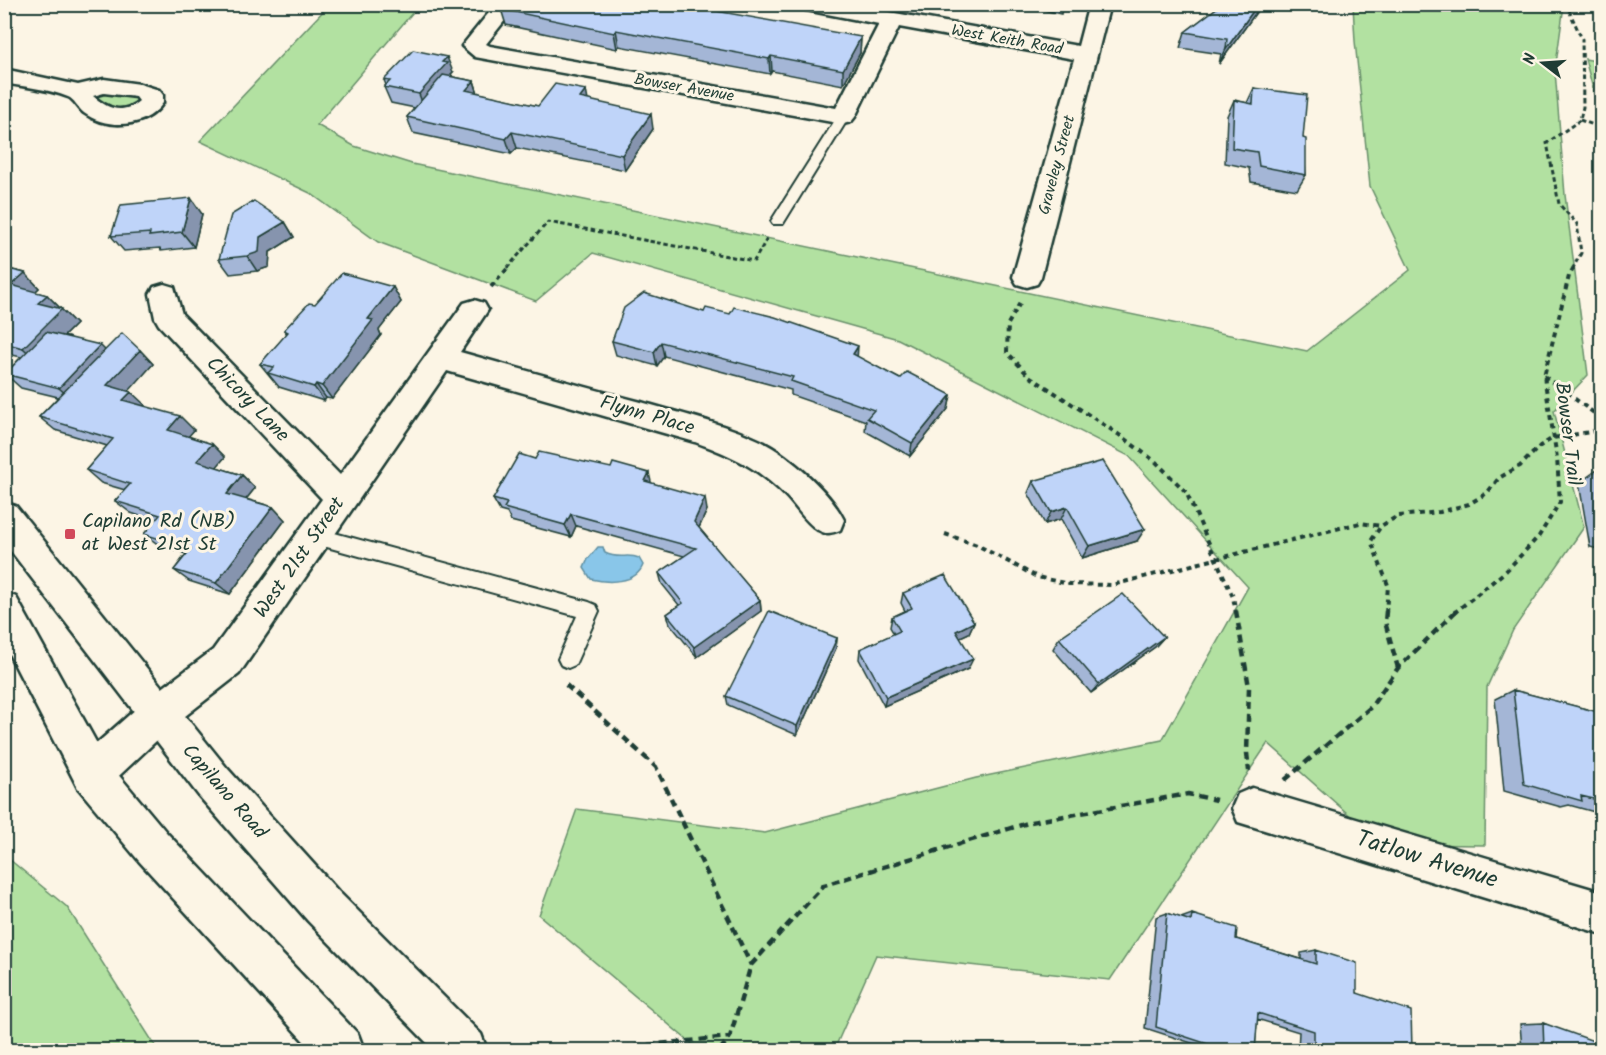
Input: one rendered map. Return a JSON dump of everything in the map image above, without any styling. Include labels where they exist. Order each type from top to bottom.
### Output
[{"type":"street","name":"Bowser Avenue","points":[[508,4],[473,46],[483,52],[843,117]]},
{"type":"street","name":"West Keith Road","points":[[806,4],[1086,54],[1100,4]]},
{"type":"street","points":[[843,117],[892,20]]},
{"type":"street","name":"Graveley Street","points":[[1027,277],[1086,54]]},
{"type":"street","points":[[4,76],[78,92]]},
{"type":"street","name":"Chicory Lane","points":[[164,294],[169,318],[342,499]]},
{"type":"street","name":"West 21st Street","points":[[92,774],[158,714],[226,662],[479,303]]},
{"type":"street","name":"Flynn Place","points":[[441,358],[699,431],[745,447],[773,465],[798,487],[828,520]]},
{"type":"street","name":"Capilano Road","points":[[4,516],[213,782],[323,906],[465,1050]]},
{"type":"street","points":[[4,608],[92,774],[153,847],[342,1050]]},
{"type":"street","name":"Tatlow Avenue","points":[[1252,808],[1602,913]]},
{"type":"lane","points":[[778,221],[843,117]]},
{"type":"lane","points":[[316,536],[589,611],[568,658]]},
{"type":"path","points":[[1566,4],[1582,39],[1583,107],[1580,120],[1602,128]]},
{"type":"path","name":"Bowser Trail","points":[[1252,808],[1371,707],[1398,668],[1465,602],[1506,571],[1539,536],[1560,502],[1544,376],[1569,276],[1581,253],[1577,224],[1559,204],[1546,143],[1580,120]]},
{"type":"path","points":[[479,303],[548,222],[754,261]]},
{"type":"path","points":[[1008,324],[1007,352],[1029,376],[1118,434],[1156,462],[1186,492],[1233,597],[1244,647],[1249,687],[1247,753],[1252,808]]},
{"type":"path","points":[[1544,376],[1602,419]]},
{"type":"path","points":[[1398,668],[1385,622],[1388,585],[1371,541],[1380,526],[1398,516],[1440,512],[1469,504],[1487,493],[1498,478],[1520,466],[1540,446],[1553,438],[1602,430]]},
{"type":"path","points":[[945,534],[977,544],[1036,577],[1069,584],[1112,585],[1360,523],[1380,526]]},
{"type":"path","points":[[568,658],[561,681],[656,767],[751,965]]},
{"type":"path","points":[[720,1050],[730,1037],[751,965],[824,885],[1031,822],[1188,794]]},
{"type":"path","points":[[596,1050],[730,1037]]},
{"type":"green space","points":[[329,5],[419,5],[317,125],[354,146],[412,164],[1307,351],[1410,270],[1370,186],[1353,5],[1564,5],[1555,71],[1565,195],[1588,375],[1554,411],[1584,527],[1513,630],[1487,687],[1485,845],[1382,844],[1268,743],[1110,980],[876,955],[834,1050],[699,1050],[539,915],[577,809],[765,833],[976,778],[1162,740],[1248,587],[1129,456],[898,339],[593,253],[536,301],[378,242],[310,193],[200,141]]},
{"type":"green space","points":[[1585,59],[1601,62],[1601,101],[1596,100]]},
{"type":"green space","points":[[102,93],[141,99],[142,105],[128,108],[113,106],[95,99],[94,95]]},
{"type":"green space","points":[[4,855],[67,907],[158,1050],[5,1050]]},
{"type":"water","points":[[598,547],[603,547],[605,553],[610,555],[639,558],[643,565],[634,576],[628,579],[605,581],[591,579],[584,568]]},
{"type":"building","points":[[506,4],[677,4],[861,37],[843,70],[771,56],[769,59],[616,30],[614,33],[501,9]]},
{"type":"building","points":[[1222,4],[1258,4],[1226,49],[1227,39],[1185,32]]},
{"type":"building","points":[[413,50],[447,57],[442,62],[447,63],[419,94],[384,87],[390,81],[384,80]]},
{"type":"building","points":[[443,75],[474,81],[466,90],[538,106],[555,84],[586,90],[580,98],[651,114],[622,155],[512,132],[506,139],[407,117]]},
{"type":"building","points":[[1254,88],[1307,95],[1303,138],[1306,139],[1306,175],[1259,166],[1257,152],[1232,148],[1234,100],[1253,104]]},
{"type":"building","points":[[191,198],[182,232],[149,236],[150,233],[111,236],[121,205]]},
{"type":"building","points":[[254,201],[285,222],[260,237],[259,252],[247,256],[219,259],[231,215]]},
{"type":"building","points":[[4,268],[25,273],[11,285],[47,295],[38,303],[62,309],[23,348],[4,343]]},
{"type":"building","points":[[342,273],[393,287],[368,319],[373,320],[322,386],[316,384],[314,387],[268,373],[274,367],[260,364],[288,332],[284,330],[309,303],[315,304]]},
{"type":"building","points":[[644,293],[704,312],[706,308],[730,314],[734,307],[775,317],[858,346],[853,354],[900,379],[907,372],[951,395],[912,443],[867,418],[874,410],[791,381],[793,377],[661,342],[654,352],[612,341],[624,308]]},
{"type":"building","points":[[46,332],[100,345],[59,388],[5,374]]},
{"type":"building","points":[[122,333],[140,350],[107,385],[131,392],[123,400],[180,416],[168,430],[212,444],[197,461],[242,475],[227,494],[273,507],[216,583],[174,570],[191,549],[144,534],[160,515],[115,501],[130,484],[86,470],[113,439],[39,417]]},
{"type":"building","points":[[539,452],[611,468],[613,463],[649,473],[645,481],[705,498],[694,522],[760,600],[694,647],[667,614],[683,603],[659,573],[696,548],[571,514],[565,525],[504,508],[507,503],[493,499],[519,454],[535,459]]},
{"type":"building","points":[[1103,461],[1145,529],[1089,546],[1067,507],[1051,512],[1033,481]]},
{"type":"building","points":[[1597,470],[1602,471],[1602,498]]},
{"type":"building","points":[[945,575],[974,622],[956,631],[973,659],[886,697],[860,649],[900,631],[892,617],[912,608],[903,593]]},
{"type":"building","points":[[1123,594],[1164,637],[1099,684],[1059,638]]},
{"type":"building","points":[[769,611],[837,638],[797,726],[726,696]]},
{"type":"building","points":[[1513,690],[1602,713],[1602,801],[1581,796],[1582,801],[1524,784]]},
{"type":"building","points":[[1167,913],[1191,921],[1192,914],[1237,928],[1236,939],[1316,964],[1316,950],[1357,963],[1357,993],[1411,1011],[1412,1050],[1314,1050],[1314,1031],[1258,1013],[1255,1050],[1226,1050],[1156,1027]]},
{"type":"building","points":[[1543,1023],[1602,1044],[1602,1050],[1544,1050]]},
{"type":"place","name":"Capilano Rd (NB) at West 21st St","points":[[70,534]]}]
